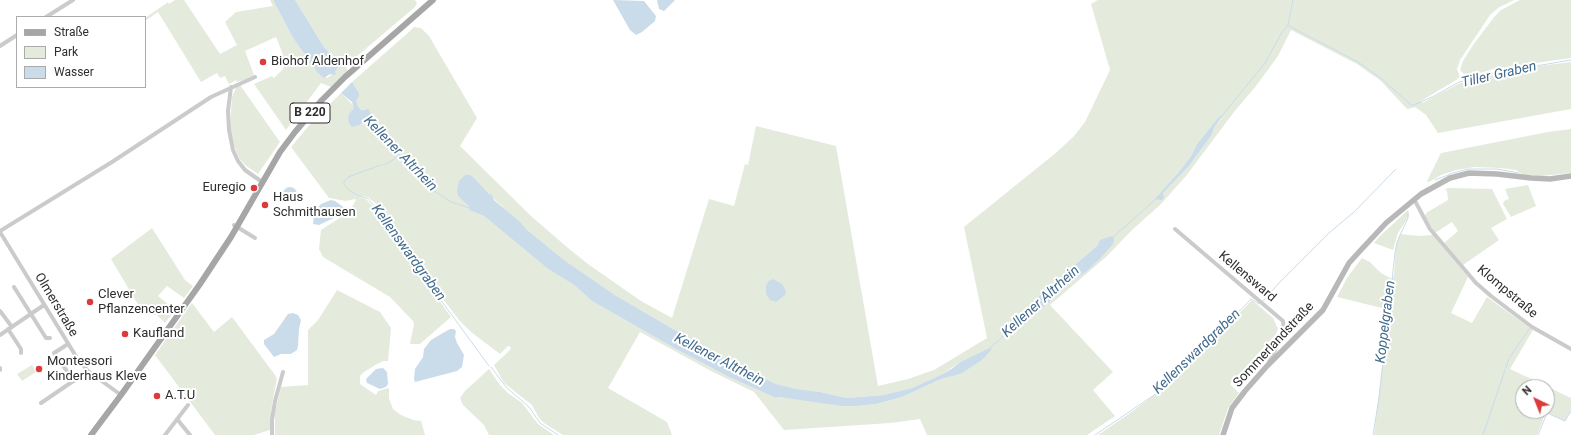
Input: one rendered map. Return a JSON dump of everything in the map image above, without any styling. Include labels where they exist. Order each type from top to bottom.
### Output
[{"type":"main road","name":"B 220","points":[[91,435],[200,284],[273,164],[295,132],[322,100],[345,77],[433,0]]},
{"type":"street","points":[[48,16],[73,0]]},
{"type":"street","points":[[0,46],[16,36]]},
{"type":"street","points":[[0,232],[112,162],[211,97],[255,77]]},
{"type":"street","points":[[231,87],[228,111],[229,130],[233,150],[238,161],[245,170],[262,182]]},
{"type":"street","name":"Sommerlandstraße","points":[[1223,435],[1232,408],[1245,391],[1323,310],[1350,263],[1368,241],[1386,222],[1414,198],[1433,186],[1450,178],[1469,174],[1497,174],[1550,179],[1571,176]]},
{"type":"street","name":"Klompstraße","points":[[1414,198],[1430,229],[1476,282],[1491,296],[1532,327],[1571,349]]},
{"type":"street","points":[[235,226],[255,238]]},
{"type":"street","name":"Kellensward","points":[[1175,230],[1283,321],[1284,332],[1268,366]]},
{"type":"street","name":"Olmerstraße","points":[[0,232],[77,358],[88,372],[121,395]]},
{"type":"street","points":[[14,287],[32,313],[32,317],[46,338],[50,338]]},
{"type":"street","points":[[0,335],[44,305]]},
{"type":"street","points":[[0,311],[21,349],[21,352]]},
{"type":"street","points":[[68,344],[54,353],[74,381]]},
{"type":"street","points":[[40,403],[88,372]]},
{"type":"street","points":[[272,435],[274,407],[283,372]]},
{"type":"street","points":[[165,435],[188,405]]},
{"type":"street","points":[[177,419],[190,435]]},
{"type":"green space","points":[[175,0],[184,0],[220,54],[237,45],[225,22],[236,12],[273,6],[270,0],[273,0],[293,38],[308,59],[327,78],[335,72],[339,66],[335,57],[324,47],[295,0],[415,0],[417,3],[415,7],[356,57],[346,67],[348,71],[331,87],[321,83],[286,130],[254,84],[272,76],[274,78],[283,69],[285,64],[276,37],[245,51],[254,75],[237,82],[236,80],[229,84],[225,76],[220,78],[217,73],[201,82],[158,12],[146,20],[146,17],[168,2],[169,4]]},
{"type":"green space","points":[[1098,0],[1514,0],[1498,8],[1490,15],[1460,60],[1457,69],[1460,77],[1421,101],[1422,103],[1460,83],[1485,76],[1531,67],[1571,62],[1571,109],[1438,133],[1426,115],[1415,107],[1408,109],[1406,108],[1381,81],[1357,64],[1291,30],[1278,56],[1186,176],[1160,205],[1132,230],[1106,257],[1050,305],[1113,372],[1093,390],[1115,416],[1087,435],[927,435],[920,419],[891,423],[784,430],[754,392],[711,371],[640,332],[608,388],[667,422],[672,435],[563,435],[544,423],[539,418],[532,405],[504,383],[494,365],[510,350],[511,347],[508,346],[500,354],[471,332],[460,321],[442,298],[377,204],[367,197],[360,197],[366,199],[379,213],[405,253],[451,317],[420,344],[410,344],[414,324],[413,321],[390,297],[323,257],[319,249],[321,230],[349,212],[356,200],[346,201],[329,198],[291,147],[312,122],[341,93],[354,106],[355,108],[351,112],[360,125],[369,122],[371,113],[366,109],[361,110],[358,106],[356,101],[359,93],[352,82],[414,27],[421,28],[429,36],[477,118],[460,146],[531,216],[568,248],[641,301],[672,318],[709,199],[734,206],[745,164],[748,165],[756,126],[836,146],[878,386],[908,379],[934,370],[987,338],[964,227],[1057,152],[1074,136],[1085,122],[1110,70],[1091,4]],"holes":[[[1220,117],[1222,118],[1215,126],[1211,136],[1188,167],[1156,199],[1179,172],[1191,156],[1197,144]],[[469,175],[526,229],[564,260],[615,295],[726,360],[776,384],[847,398],[883,395],[912,388],[947,372],[951,368],[989,348],[982,360],[961,374],[941,379],[902,397],[876,404],[855,406],[779,397],[776,398],[729,377],[676,349],[592,301],[574,285],[548,269],[484,216],[470,210],[465,201]],[[1098,245],[1105,253],[1086,272],[1076,278],[1037,313],[1023,320],[1040,295]]]},
{"type":"green space","points":[[1520,0],[1571,0],[1571,58],[1493,69],[1467,77],[1460,70],[1463,61],[1473,45],[1501,10]]},
{"type":"green space","points":[[240,85],[280,142],[258,174],[245,165],[239,158],[233,143],[230,126],[232,97],[236,87]]},
{"type":"green space","points":[[1571,129],[1571,173],[1541,176],[1523,175],[1516,170],[1475,167],[1456,170],[1441,175],[1429,182],[1427,181],[1441,153],[1548,132]]},
{"type":"green space","points":[[1528,185],[1536,206],[1511,217],[1503,204],[1504,201],[1509,199],[1505,189]]},
{"type":"green space","points":[[1445,189],[1492,189],[1507,219],[1491,228],[1499,240],[1463,265],[1444,243],[1458,231],[1452,222],[1435,233],[1425,216],[1426,213],[1448,200],[1447,191]]},
{"type":"green space","points":[[1408,210],[1409,216],[1398,233],[1393,250],[1374,243],[1379,237]]},
{"type":"green space","points":[[152,228],[185,280],[193,286],[184,298],[167,286],[158,296],[175,310],[165,323],[157,315],[143,313],[111,259]]},
{"type":"green space","points":[[1400,234],[1420,236],[1433,235],[1468,277],[1451,313],[1472,323],[1487,297],[1533,330],[1510,369],[1531,379],[1515,379],[1515,419],[1543,419],[1537,435],[1374,435],[1389,308],[1386,309],[1337,297],[1347,278],[1362,258],[1370,262],[1381,273],[1392,279],[1394,276],[1396,245]]},
{"type":"green space","points":[[337,290],[380,312],[391,328],[388,361],[383,361],[364,372],[360,376],[360,384],[376,395],[378,391],[389,388],[389,398],[393,409],[401,415],[413,420],[421,421],[425,435],[275,435],[275,412],[281,387],[308,385],[308,330],[318,320]]},
{"type":"green space","points":[[1252,300],[1273,318],[1278,329],[1276,334],[1230,384],[1239,393],[1228,408],[1219,435],[1098,435],[1174,380]]},
{"type":"green space","points":[[192,303],[214,332],[232,317],[275,375],[277,379],[272,404],[270,430],[254,435],[215,435],[155,355]]},
{"type":"green space","points":[[32,365],[36,372],[22,381],[17,374]]},
{"type":"green space","points":[[489,369],[500,385],[522,403],[538,424],[554,435],[489,435],[484,425],[463,405],[460,398],[465,391]]},
{"type":"green space","points":[[1555,390],[1571,398],[1571,410],[1565,421],[1555,416]]},
{"type":"water","points":[[273,0],[295,0],[324,47],[335,58],[339,66],[335,72],[336,74],[330,74],[324,78],[318,73],[293,38]]},
{"type":"water","points":[[613,0],[644,1],[656,16],[655,21],[636,35],[630,30]]},
{"type":"water","points":[[657,0],[675,0],[664,11],[659,9]]},
{"type":"water","points":[[352,82],[359,93],[356,101],[358,106],[361,110],[368,109],[371,113],[369,122],[352,127],[348,118],[349,114],[354,108],[352,102],[341,93]]},
{"type":"water","points":[[1220,116],[1222,117],[1215,126],[1211,136],[1188,167],[1163,193],[1164,198],[1162,200],[1155,199],[1179,172],[1191,156],[1197,144]]},
{"type":"water","points":[[465,175],[470,175],[474,178],[489,194],[492,195],[494,200],[564,260],[615,295],[726,360],[776,384],[847,398],[883,395],[912,388],[947,372],[961,362],[989,348],[992,349],[982,360],[961,374],[941,379],[902,397],[876,404],[842,406],[779,397],[776,398],[729,377],[676,349],[592,301],[574,285],[548,269],[484,216],[469,210],[469,206],[458,196],[457,191],[459,181]]},
{"type":"water","points":[[290,187],[295,189],[297,194],[295,199],[290,201],[285,199],[283,194],[285,189]]},
{"type":"water","points":[[331,200],[342,206],[344,208],[343,211],[338,216],[319,225],[313,224],[314,216],[318,207],[321,204]]},
{"type":"water","points":[[1112,236],[1114,239],[1113,244],[1099,260],[1086,272],[1076,278],[1037,313],[1023,320],[1027,309],[1040,295],[1098,245],[1100,240]]},
{"type":"water","points":[[773,279],[782,284],[786,291],[785,295],[776,302],[770,300],[766,294],[766,285]]},
{"type":"water","points":[[293,313],[298,315],[301,320],[297,350],[291,354],[281,354],[274,357],[264,344],[264,340],[274,334],[288,314]]},
{"type":"water","points":[[450,329],[454,329],[456,331],[455,337],[457,343],[464,355],[462,367],[457,371],[415,382],[415,369],[423,357],[424,349],[431,340]]},
{"type":"water","points":[[383,368],[387,372],[388,384],[386,387],[380,389],[367,383],[366,379],[376,369]]},
{"type":"waterway","name":"Kellener Altrhein","points":[[1221,117],[1265,63],[1281,34],[1288,25],[1293,0]]},
{"type":"waterway","name":"Tiller Graben","points":[[1289,26],[1358,62],[1382,79],[1411,105],[1434,96],[1459,82],[1474,79],[1483,75],[1571,60]]},
{"type":"waterway","name":"Kellener Altrhein","points":[[368,123],[433,190],[451,202],[470,208]]},
{"type":"waterway","name":"Kellenswardgraben","points":[[383,165],[398,156]]},
{"type":"waterway","name":"Kellenswardgraben","points":[[381,165],[348,177],[344,182],[344,185],[350,191],[367,198],[379,211],[424,277],[489,366]]},
{"type":"waterway","name":"Kellenswardgraben","points":[[1263,301],[1329,233],[1354,212],[1396,169]]},
{"type":"waterway","points":[[1435,180],[1468,169],[1497,169],[1519,173]]},
{"type":"waterway","name":"Kellener Altrhein","points":[[1112,238],[1156,199]]},
{"type":"waterway","name":"Koppelgraben","points":[[1373,435],[1379,398],[1395,253],[1397,242],[1408,218],[1408,212]]},
{"type":"waterway","name":"Kellenswardgraben","points":[[1095,435],[1163,389],[1251,299],[1259,304]]},
{"type":"waterway","name":"Kellener Altrhein","points":[[990,348],[1024,318]]},
{"type":"waterway","points":[[1510,357],[1530,328]]},
{"type":"waterway","points":[[1506,368],[1509,359]]},
{"type":"waterway","name":"Kellenswardgraben","points":[[491,367],[506,387],[529,407],[540,423],[558,435]]},
{"type":"waterway","points":[[1483,435],[1505,370]]},
{"type":"waterway","points":[[1538,435],[1547,413],[1565,421],[1571,411]]},
{"type":"place","name":"Biohof Aldenhof","points":[[263,62]]},
{"type":"place","name":"Euregio","points":[[254,188]]},
{"type":"place","name":"Haus Schmithausen","points":[[265,205]]},
{"type":"place","name":"Clever Pflanzencenter","points":[[90,302]]},
{"type":"place","name":"Kaufland","points":[[125,334]]},
{"type":"place","name":"Montessori Kinderhaus Kleve","points":[[39,369]]},
{"type":"place","name":"A.T.U","points":[[157,396]]}]
